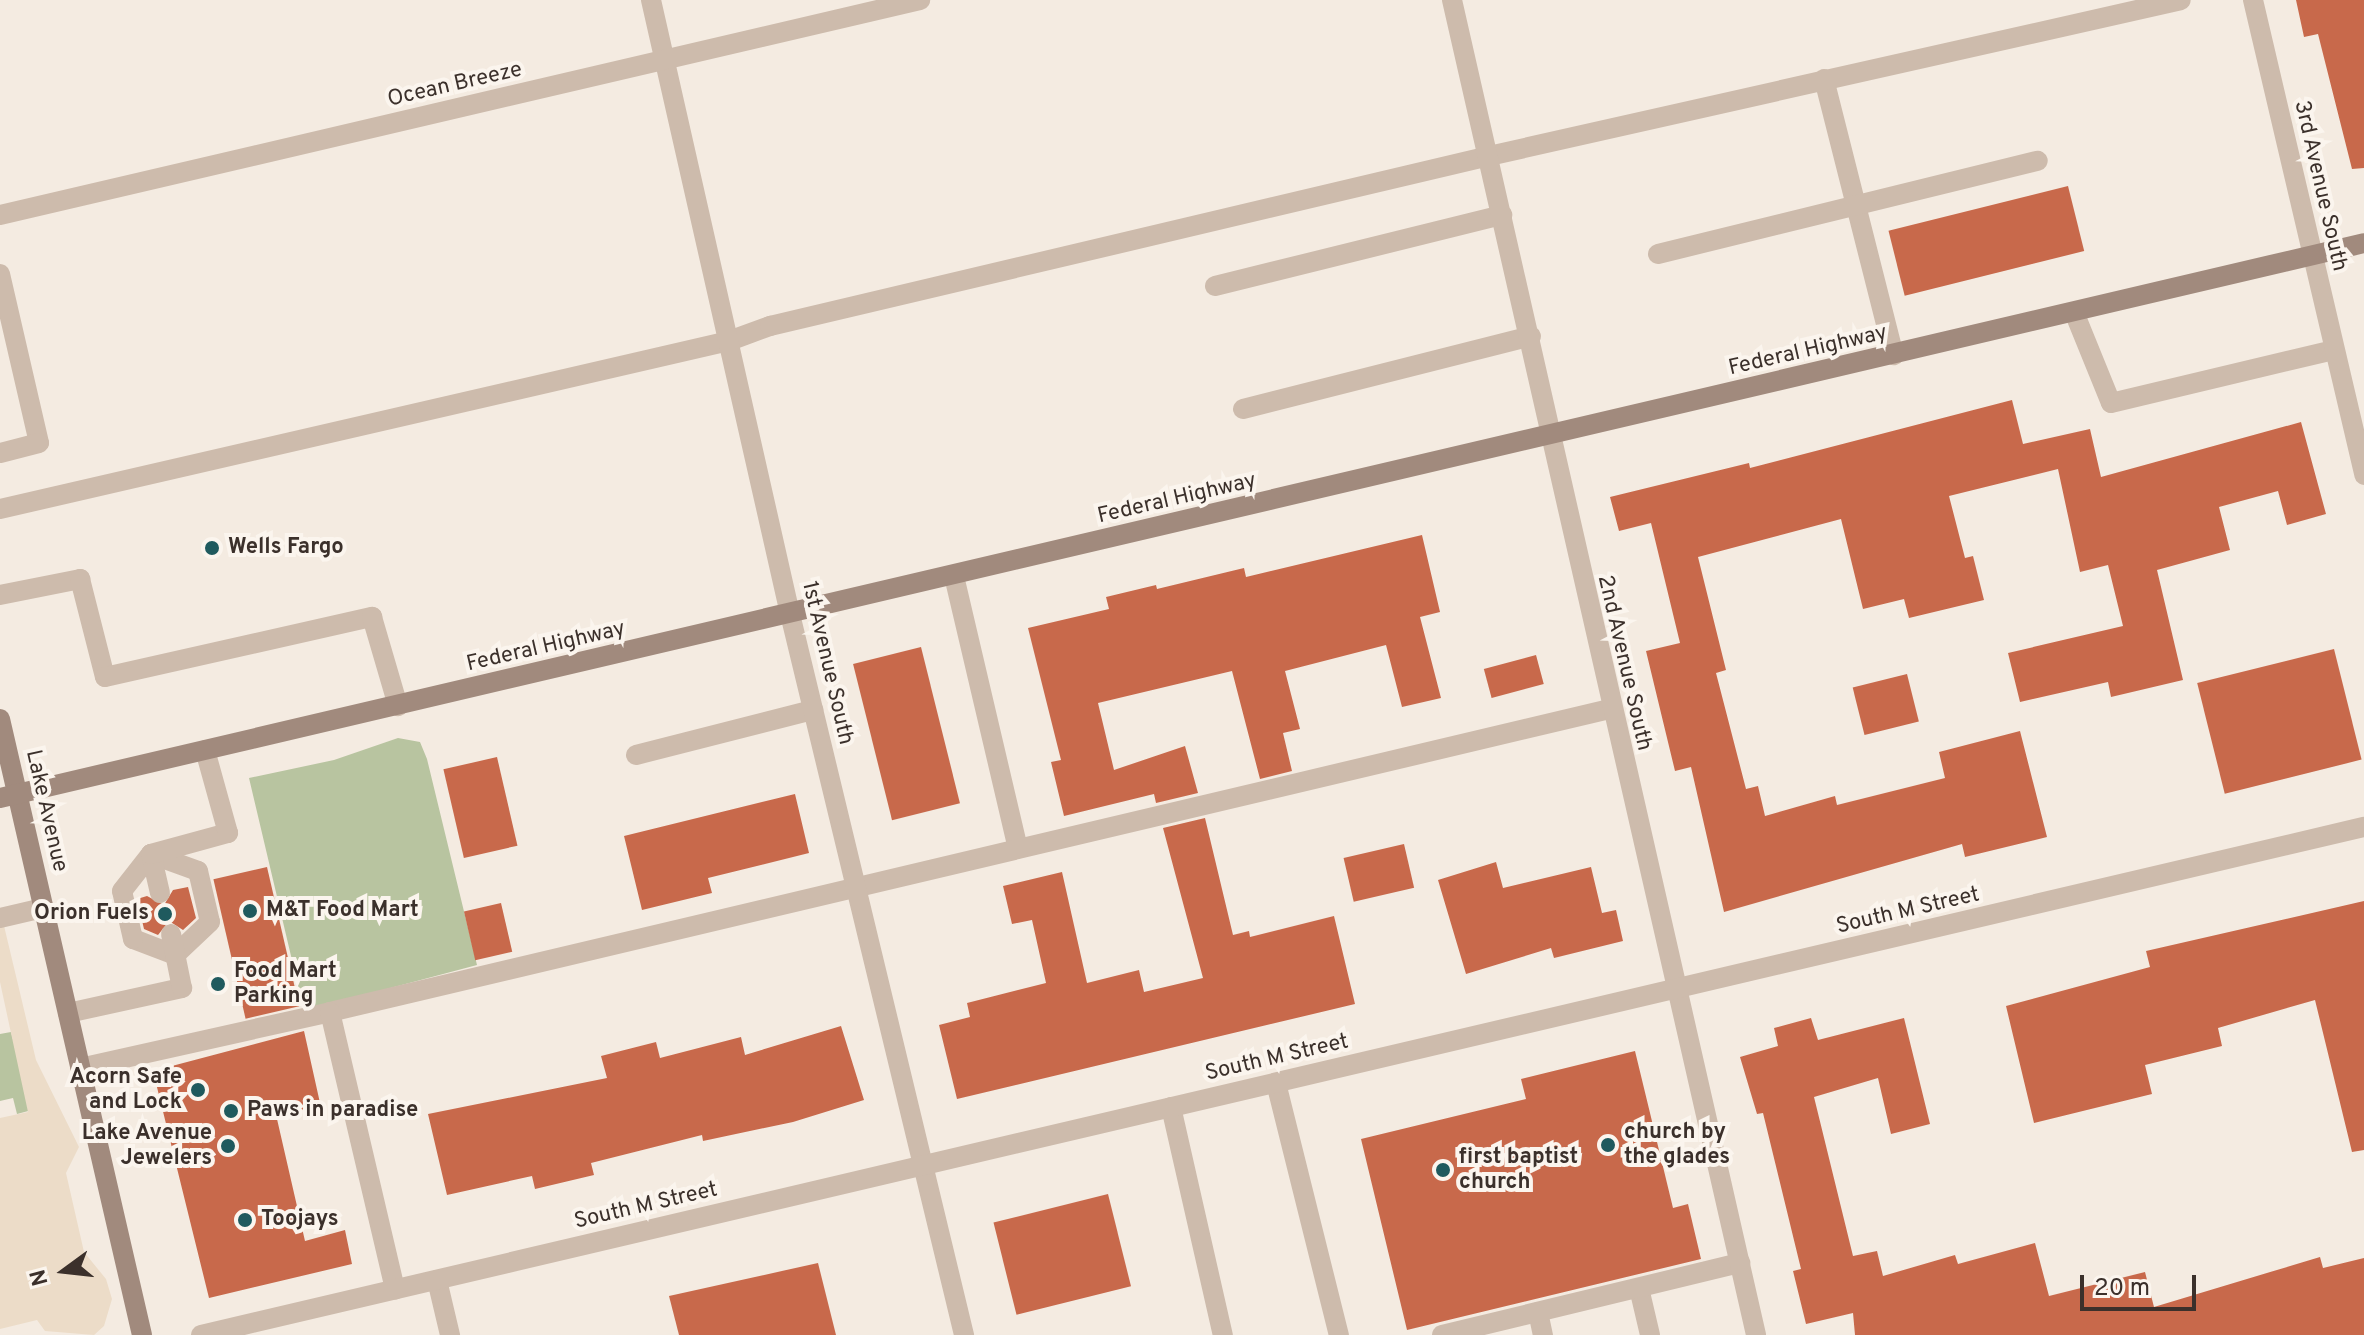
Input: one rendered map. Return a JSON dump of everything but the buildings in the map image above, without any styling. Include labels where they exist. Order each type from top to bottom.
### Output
[{"type":"main road","name":"Federal Highway","points":[[8,796],[1548,437],[2364,243]]},
{"type":"main road","name":"Lake Avenue","points":[[0,719],[8,796],[43,908],[142,1335]]},
{"type":"street","name":"1st Avenue South","points":[[651,0],[790,614],[964,1335]]},
{"type":"street","name":"Ocean Breeze","points":[[0,215],[920,0]]},
{"type":"street","name":"2nd Avenue South","points":[[1452,0],[1531,336],[1548,437],[1756,1335]]},
{"type":"street","points":[[0,509],[729,341],[770,326],[1489,156],[2181,0]]},
{"type":"street","name":"3rd Avenue South","points":[[2253,0],[2364,475]]},
{"type":"street","points":[[1824,79],[1894,355]]},
{"type":"street","points":[[1658,254],[2038,161]]},
{"type":"street","points":[[1215,286],[1502,215]]},
{"type":"street","points":[[0,274],[39,443],[0,453]]},
{"type":"street","points":[[2074,312],[2111,403],[2334,350]]},
{"type":"street","points":[[1243,409],[1531,336]]},
{"type":"street","points":[[954,576],[1018,849]]},
{"type":"street","points":[[0,595],[80,579],[105,677],[372,617],[398,706]]},
{"type":"street","points":[[80,1068],[330,1012],[1610,709]]},
{"type":"street","points":[[636,755],[813,710]]},
{"type":"street","points":[[175,955],[133,939],[122,891],[151,854],[228,833],[205,750]]},
{"type":"street","name":"South M Street","points":[[201,1335],[2364,827]]},
{"type":"street","points":[[151,854],[160,893]]},
{"type":"street","points":[[151,854],[198,871],[210,922],[175,955]]},
{"type":"street","points":[[0,918],[43,908]]},
{"type":"street","points":[[68,1013],[182,988],[171,934]]},
{"type":"street","points":[[330,1012],[395,1290]]},
{"type":"street","points":[[1276,1083],[1339,1335]]},
{"type":"street","points":[[1171,1107],[1223,1335]]},
{"type":"street","points":[[1442,1335],[1740,1263]]},
{"type":"street","points":[[437,1280],[450,1335]]},
{"type":"street","points":[[1639,1288],[1650,1335]]},
{"type":"street","points":[[1538,1312],[1543,1335]]},
{"type":"green space","points":[[398,738],[420,742],[427,759],[477,965],[304,1011],[249,778],[334,760]]},
{"type":"green space","points":[[11,1032],[32,1110],[17,1114],[13,1098],[0,1101],[0,1034]]},
{"type":"shaded area","points":[[0,909],[36,1060],[79,1147],[66,1173],[84,1252],[106,1279],[112,1299],[104,1326],[94,1335],[45,1331],[37,1320],[0,1329],[0,1118],[28,1112],[0,982]]},
{"type":"place","name":"Wells Fargo","points":[[212,548]]},
{"type":"place","name":"M&T Food Mart","points":[[250,911]]},
{"type":"place","name":"Orion Fuels","points":[[165,914]]},
{"type":"place","name":"Food Mart Parking","points":[[218,984]]},
{"type":"place","name":"Acorn Safe and Lock","points":[[198,1090]]},
{"type":"place","name":"Paws in paradise","points":[[231,1111]]},
{"type":"place","name":"church by the glades","points":[[1608,1145]]},
{"type":"place","name":"Lake Avenue Jewelers","points":[[228,1146]]},
{"type":"place","name":"first baptist church","points":[[1443,1170]]},
{"type":"place","name":"Toojays","points":[[245,1220]]}]
